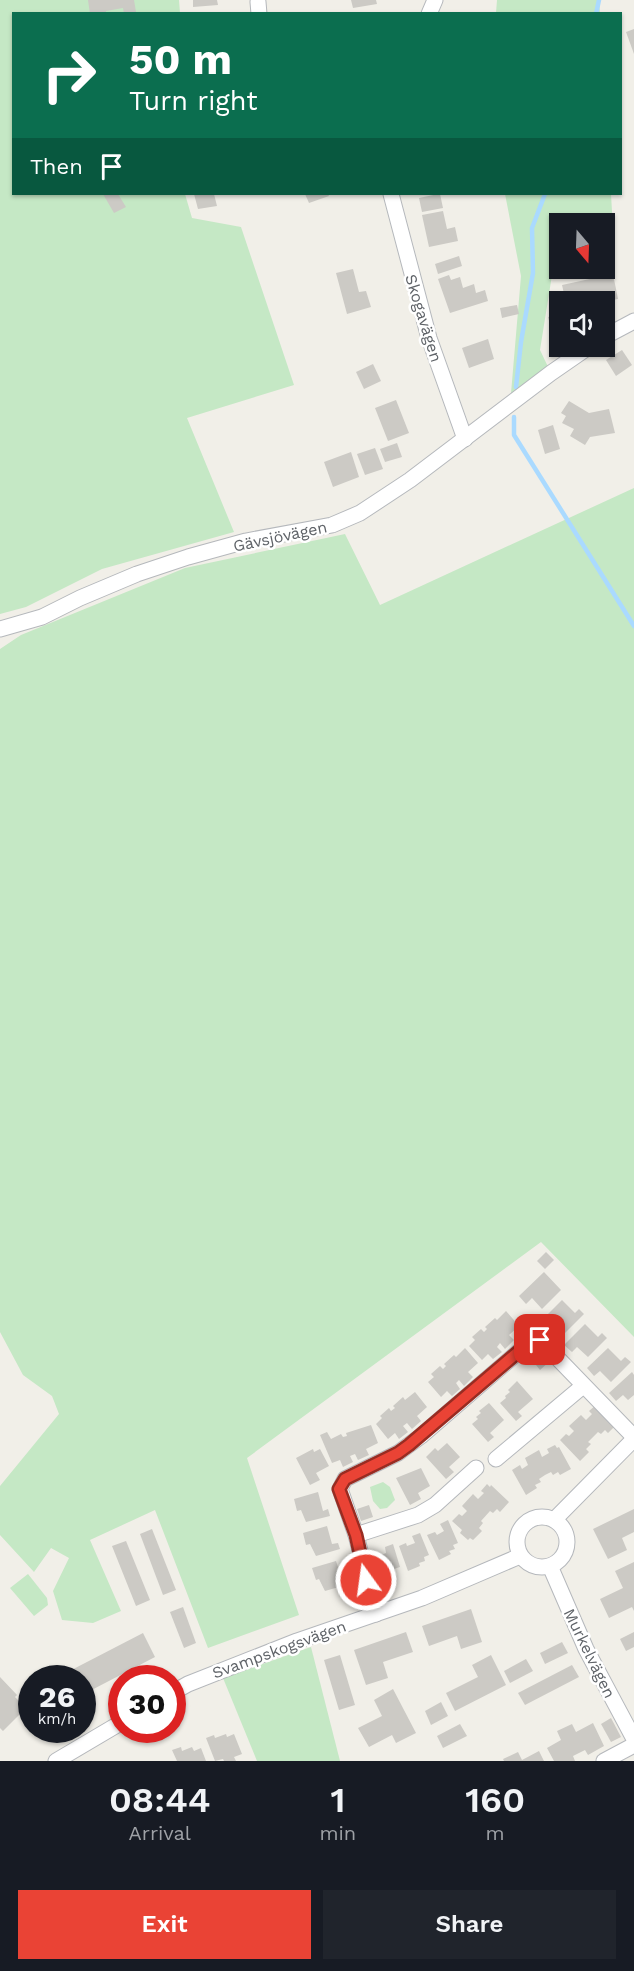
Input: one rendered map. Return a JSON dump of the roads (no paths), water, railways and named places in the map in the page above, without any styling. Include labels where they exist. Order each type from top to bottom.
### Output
[{"type":"street","name":"Skogavägen","points":[[391,195],[429,338],[465,440]]},
{"type":"street","points":[[615,331],[634,321]]},
{"type":"street","name":"Gävsjövägen","points":[[0,629],[42,618],[80,598],[137,574],[188,557],[246,541],[332,525],[360,513],[465,440],[574,357]]},
{"type":"street","points":[[376,1614],[356,1535],[339,1489],[345,1479],[398,1453],[531,1341],[540,1340],[634,1438],[555,1519]]},
{"type":"street","points":[[496,1459],[583,1386]]},
{"type":"street","points":[[356,1535],[418,1515],[435,1505],[476,1468]]},
{"type":"street","points":[[544,1516],[555,1519],[565,1530],[567,1547],[558,1561],[550,1566],[532,1565],[520,1556],[517,1536],[521,1527],[536,1517],[544,1516]]},
{"type":"street","name":"Svampskogsvägen","points":[[186,1685],[286,1645],[422,1598],[520,1556]]},
{"type":"street","name":"Murkelvägen","points":[[550,1566],[586,1649],[634,1739]]},
{"type":"street","points":[[56,1761],[108,1730]]},
{"type":"street","points":[[604,1761],[634,1746]]},
{"type":"waterway","points":[[596,12],[599,0]]},
{"type":"waterway","points":[[516,387],[533,273],[532,228],[545,195]]},
{"type":"waterway","points":[[514,417],[514,435],[634,626]]}]
